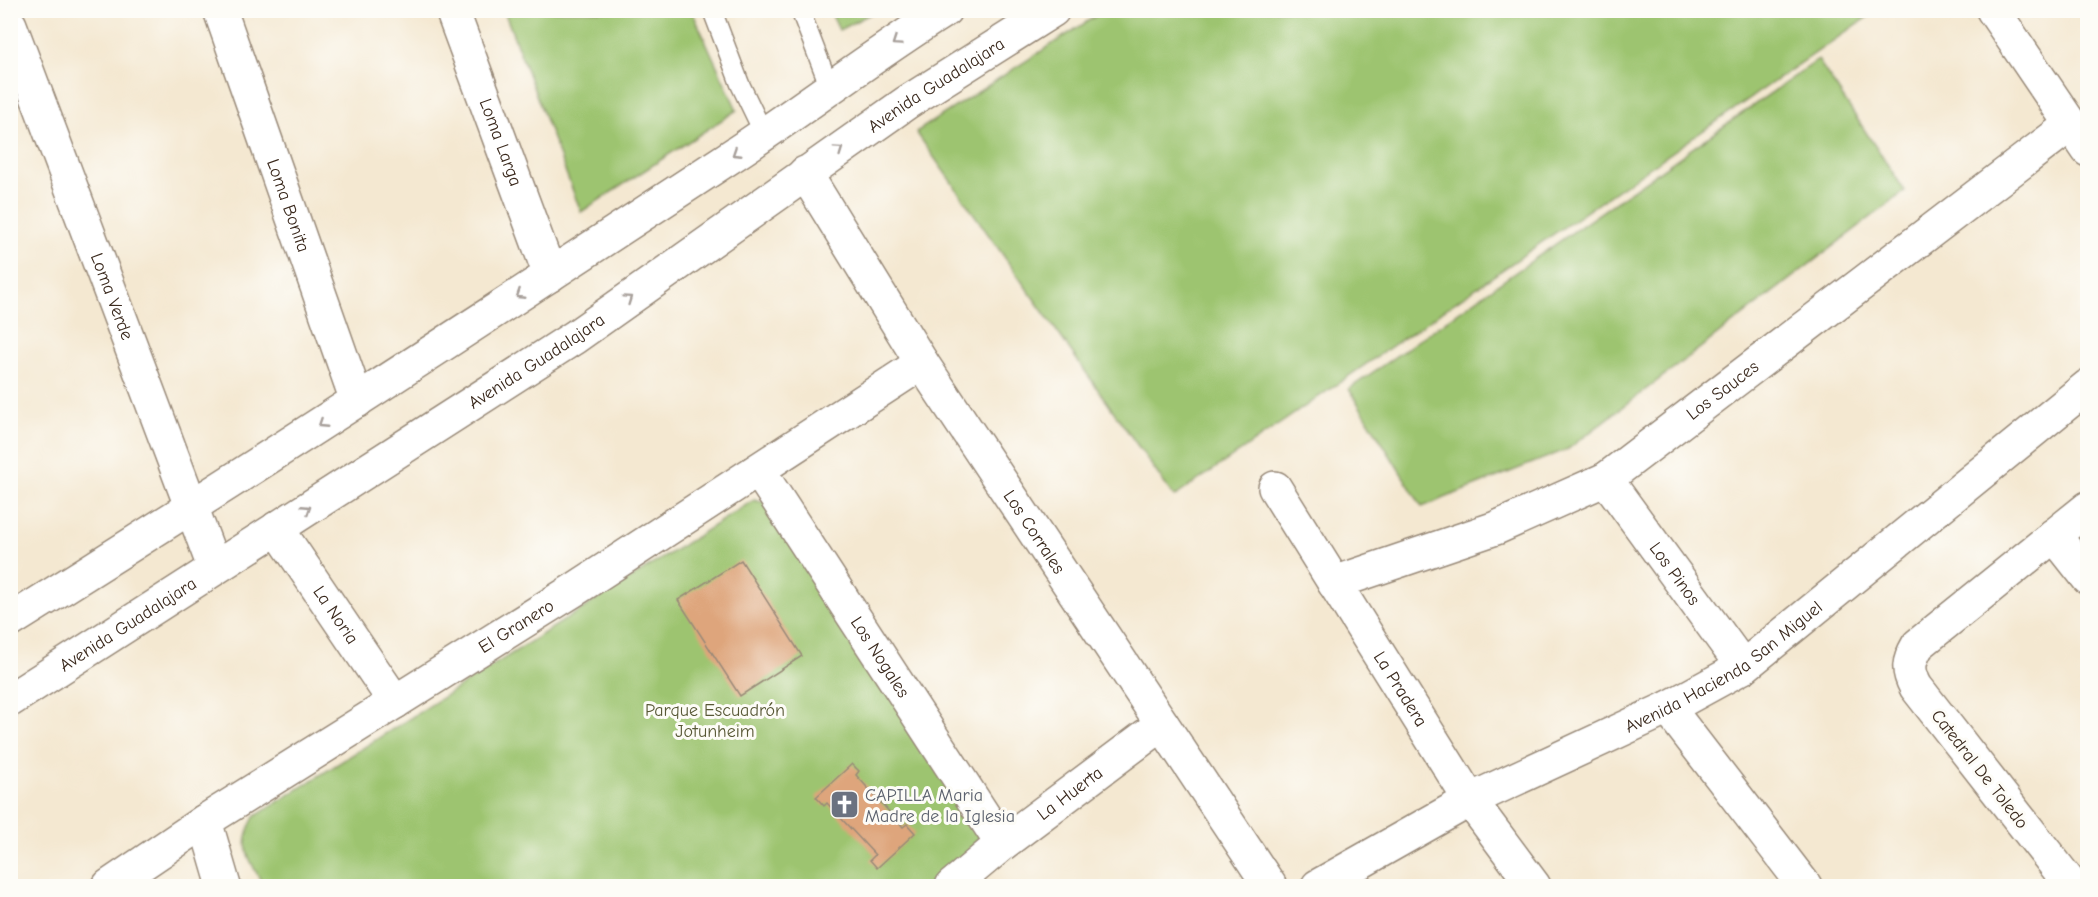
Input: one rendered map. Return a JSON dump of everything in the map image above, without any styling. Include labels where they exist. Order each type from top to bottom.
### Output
[{"type":"street","name":"Loma Bonita","points":[[220,10],[357,401]]},
{"type":"street","name":"Loma Larga","points":[[452,10],[550,275]]},
{"type":"street","points":[[10,621],[192,507],[550,275],[764,134],[945,10]]},
{"type":"street","name":"Avenida Guadalajara","points":[[10,700],[574,337],[906,103],[1053,10]]},
{"type":"street","points":[[1993,10],[2079,137]]},
{"type":"street","name":"Loma Verde","points":[[10,25],[214,567]]},
{"type":"street","name":"Los Sauces","points":[[1334,583],[1496,528],[1606,479],[2079,137]]},
{"type":"street","name":"Los Corrales","points":[[805,173],[922,363],[1270,886]]},
{"type":"street","name":"El Granero","points":[[109,886],[205,820],[759,471],[922,363]]},
{"type":"street","name":"Avenida Hacienda San Miguel","points":[[1318,886],[1470,800],[1668,708],[1743,668],[2088,386]]},
{"type":"street","name":"Los Nogales","points":[[759,471],[1002,844]]},
{"type":"street","name":"Los Pinos","points":[[1606,479],[1743,668]]},
{"type":"street","name":"La Pradera","points":[[1275,488],[1470,800],[1534,886]]},
{"type":"street","points":[[2088,508],[2054,535],[2088,578]]},
{"type":"street","name":"La Noria","points":[[277,528],[395,702]]},
{"type":"street","name":"Catedral De Toledo","points":[[2054,535],[1918,645],[1909,660],[1908,673],[1916,687],[2072,886]]},
{"type":"street","points":[[1668,708],[1805,886]]},
{"type":"street","name":"La Huerta","points":[[952,886],[1002,844],[1162,724]]},
{"type":"street","points":[[205,820],[224,886]]},
{"type":"lane","points":[[712,10],[740,84],[764,134]]},
{"type":"lane","points":[[800,10],[830,88]]},
{"type":"green space","points":[[1105,10],[1876,11],[1174,497],[916,132]]},
{"type":"green space","points":[[504,11],[692,11],[737,110],[581,212]]},
{"type":"green space","points":[[830,11],[876,11],[839,30]]},
{"type":"green space","points":[[1818,60],[1905,191],[1568,449],[1422,507],[1349,389]]},
{"type":"green space","name":"Parque Escuadrón Jotunheim","points":[[754,500],[766,503],[982,833],[968,854],[929,886],[264,886],[247,853],[247,837],[254,817]]},
{"type":"building","points":[[741,560],[802,656],[740,696],[678,600]]},
{"type":"building","points":[[852,764],[859,771],[856,775],[903,827],[907,824],[915,833],[877,868],[870,860],[875,855],[827,803],[824,806],[816,797]]},
{"type":"place","name":"CAPILLA Maria Madre de la Iglesia","points":[[844,805]]}]
